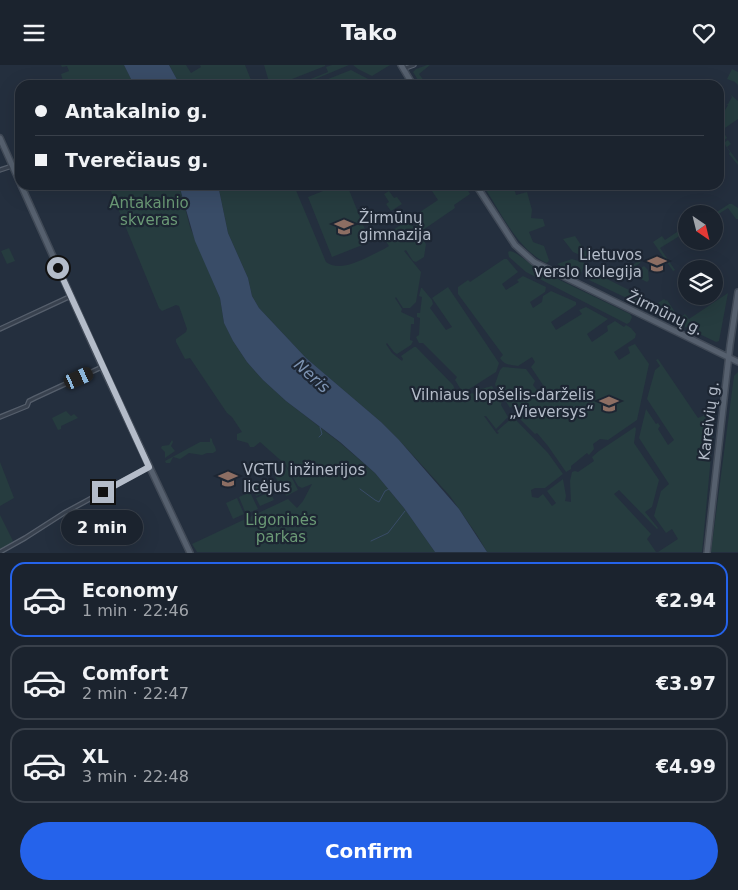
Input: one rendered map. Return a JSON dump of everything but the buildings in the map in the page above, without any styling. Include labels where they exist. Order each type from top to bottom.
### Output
[{"type":"main road","points":[[402,67],[411,80]]},
{"type":"main road","points":[[0,137],[15,172]]},
{"type":"main road","points":[[24,190],[102,367],[190,553]]},
{"type":"main road","name":"Žirmūnų g.","points":[[479,190],[515,245],[534,262],[738,362]]},
{"type":"main road","name":"Kareivių g.","points":[[706,553],[738,292]]},
{"type":"street","points":[[402,67],[414,65]]},
{"type":"street","points":[[0,170],[12,166]]},
{"type":"street","points":[[0,329],[71,296]]},
{"type":"street","points":[[0,417],[26,406],[29,401],[35,398],[102,367]]},
{"type":"street","points":[[0,552],[25,539],[64,513],[149,467]]},
{"type":"green space","points":[[61,65],[124,65],[132,80],[63,80],[61,74],[69,71],[67,66],[62,67]]},
{"type":"green space","points":[[169,65],[186,65],[191,73],[201,67],[200,65],[245,65],[251,80],[177,80]]},
{"type":"green space","points":[[264,65],[325,65],[290,80],[268,80]]},
{"type":"green space","points":[[349,65],[313,80],[308,80],[328,72],[326,67]]},
{"type":"green space","points":[[353,65],[390,65],[372,76]]},
{"type":"green space","points":[[430,65],[419,74],[423,80],[418,80],[413,72],[416,69]]},
{"type":"green space","points":[[732,69],[738,72],[738,85],[727,79]]},
{"type":"green space","points":[[351,70],[370,80],[326,80]]},
{"type":"green space","points":[[730,94],[738,101],[738,119],[724,129],[724,112],[728,105],[726,104],[728,104],[732,97]]},
{"type":"green space","points":[[724,140],[725,142],[728,140],[731,144],[727,147],[738,162],[738,165],[729,154],[730,152],[724,142]]},
{"type":"green space","points":[[110,190],[180,190],[190,227],[220,298],[224,323],[247,362],[286,401],[375,473],[404,508],[435,552],[197,552],[192,544],[288,499],[297,508],[312,484],[302,488],[298,486],[286,465],[260,442],[254,447],[250,447],[248,443],[237,440],[237,434],[242,432],[190,358],[185,359],[176,342],[176,339],[186,332],[187,329],[179,306],[176,305],[162,311],[159,308]]},
{"type":"green space","points":[[219,190],[296,190],[326,262],[332,265],[339,266],[355,263],[384,249],[389,246],[383,237],[408,220],[426,244],[424,257],[416,262],[413,261],[406,250],[404,251],[421,272],[416,302],[410,308],[403,308],[395,298],[402,309],[401,312],[414,318],[414,324],[411,324],[410,340],[413,341],[411,345],[397,354],[387,343],[392,353],[402,361],[401,356],[416,347],[453,385],[460,401],[472,393],[474,394],[481,389],[492,386],[502,401],[501,405],[508,417],[496,429],[484,416],[497,434],[499,433],[497,431],[514,418],[548,453],[563,474],[545,488],[531,490],[532,497],[538,498],[543,494],[552,506],[556,503],[547,491],[563,479],[565,501],[571,502],[570,481],[572,472],[578,472],[594,461],[592,457],[599,451],[635,427],[634,443],[659,480],[652,507],[645,512],[658,528],[619,490],[614,494],[651,534],[647,539],[656,552],[487,552],[450,496],[399,440],[381,422],[306,358],[259,308],[252,296],[248,278],[228,233]]},
{"type":"green space","points":[[326,190],[349,190],[370,242],[332,257],[308,197]]},
{"type":"green space","points":[[431,190],[468,190],[470,194],[454,205],[455,208],[420,232],[411,218],[438,200]]},
{"type":"green space","points":[[486,190],[514,190],[516,195],[527,192],[532,210],[531,218],[543,219],[545,226],[529,232],[533,242],[544,246],[548,262],[546,263],[536,257],[527,249],[505,221]]},
{"type":"green space","points":[[389,191],[402,204],[391,211],[386,204],[389,202],[384,194]]},
{"type":"green space","points":[[732,204],[738,208],[738,219],[728,208],[723,211],[723,208]]},
{"type":"green space","points":[[678,231],[678,237],[660,248],[675,270],[673,271],[653,242],[662,236],[665,240]]},
{"type":"green space","points":[[575,236],[585,251],[588,250],[587,258],[573,252],[563,239]]},
{"type":"green space","points":[[9,248],[15,261],[7,264],[1,251]]},
{"type":"green space","points":[[508,252],[516,253],[539,270],[630,314],[632,317],[630,322],[627,324],[526,272],[509,257]]},
{"type":"green space","points":[[640,253],[642,259],[640,263],[624,275],[622,272],[637,262],[634,257]]},
{"type":"green space","points":[[504,259],[507,259],[518,272],[502,284],[506,290],[519,282],[517,280],[523,276],[546,287],[545,292],[530,302],[533,308],[542,302],[543,296],[551,291],[576,302],[576,305],[551,322],[556,330],[582,314],[579,310],[586,307],[608,319],[587,334],[592,342],[608,331],[607,326],[615,321],[624,327],[626,325],[636,334],[635,338],[614,352],[619,360],[630,353],[628,347],[635,344],[649,364],[637,420],[608,440],[600,439],[593,444],[594,449],[589,455],[587,453],[566,472],[537,433],[535,434],[517,416],[518,414],[512,406],[510,408],[505,400],[507,397],[499,386],[496,387],[495,384],[503,367],[526,369],[535,381],[533,385],[546,402],[551,397],[531,367],[535,362],[532,357],[518,366],[504,362],[500,358],[503,355],[458,294],[458,287],[468,280],[470,282]]},
{"type":"green space","points":[[572,259],[585,263],[580,276],[557,264]]},
{"type":"green space","points":[[644,266],[648,270],[649,280],[647,282],[635,274],[636,271]]},
{"type":"green space","points":[[593,274],[597,274],[643,297],[639,304],[589,280]]},
{"type":"green space","points":[[448,287],[499,363],[496,372],[463,393],[455,380],[457,377],[423,343],[419,343],[416,337],[419,335],[420,318],[417,317],[417,313],[420,313],[422,297],[419,296],[421,288],[432,300],[433,304],[430,308],[446,330],[452,327],[432,298]]},
{"type":"green space","points":[[728,293],[719,341],[716,342],[685,327],[684,321],[680,318],[685,314],[689,319],[710,305],[723,305],[723,296]]},
{"type":"green space","points":[[664,299],[667,300],[675,312],[673,314],[657,306]]},
{"type":"green space","points":[[658,359],[698,418],[709,413],[716,403],[702,552],[658,552],[678,539],[672,529],[666,533],[654,516],[661,491],[669,484],[639,438],[646,409],[656,424],[658,423],[660,426],[658,429],[668,445],[674,440],[647,399],[655,370],[660,366],[656,360]]},
{"type":"green space","points":[[738,372],[738,552],[711,552],[734,376]]},
{"type":"green space","points":[[66,411],[71,416],[74,414],[78,418],[61,426],[61,429],[58,430],[52,418]]},
{"type":"green space","points":[[210,438],[216,449],[213,453],[202,455],[189,453],[180,459],[173,457],[170,463],[166,463],[165,461],[200,442],[210,442]]},
{"type":"green space","points":[[172,440],[171,446],[175,451],[165,458],[165,452],[161,448],[162,446],[169,445]]},
{"type":"green space","points":[[0,462],[14,498],[0,506]]},
{"type":"green space","points":[[286,466],[298,490],[286,496],[273,473]]},
{"type":"green space","points":[[266,482],[270,490],[256,496],[252,488]]},
{"type":"green space","points":[[250,492],[258,509],[246,514],[239,497]]},
{"type":"green space","points":[[270,492],[274,500],[260,506],[256,498]]},
{"type":"green space","points":[[237,498],[244,514],[233,519],[226,503]]},
{"type":"green space","points":[[0,515],[13,541],[0,550]]},
{"type":"water","points":[[124,65],[169,65],[177,80],[132,80]]},
{"type":"water","name":"Neris","points":[[180,190],[219,190],[228,233],[248,278],[252,296],[259,308],[306,358],[381,422],[399,440],[459,509],[487,552],[435,552],[404,508],[375,473],[263,380],[247,362],[224,323],[220,298],[195,241]]},
{"type":"waterway","points":[[319,437],[322,434],[320,427]]},
{"type":"waterway","points":[[360,489],[379,502],[385,491],[389,489]]},
{"type":"waterway","points":[[371,541],[388,533],[405,511]]},
{"type":"place","name":"Žirmūnų gimnazija","points":[[344,227]]},
{"type":"place","name":"Lietuvos verslo kolegija","points":[[657,264]]},
{"type":"place","name":"Vilniaus lopšelis-darželis „Vieversys“","points":[[609,404]]},
{"type":"place","name":"VGTU inžinerijos licėjus","points":[[228,479]]},
{"type":"route","points":[[58,268],[149,467],[103,492]]},
{"type":"park label","name":"Antakalnio skveras","points":[[149,212]]},
{"type":"park label","name":"Ligoninės parkas","points":[[281,528]]}]
